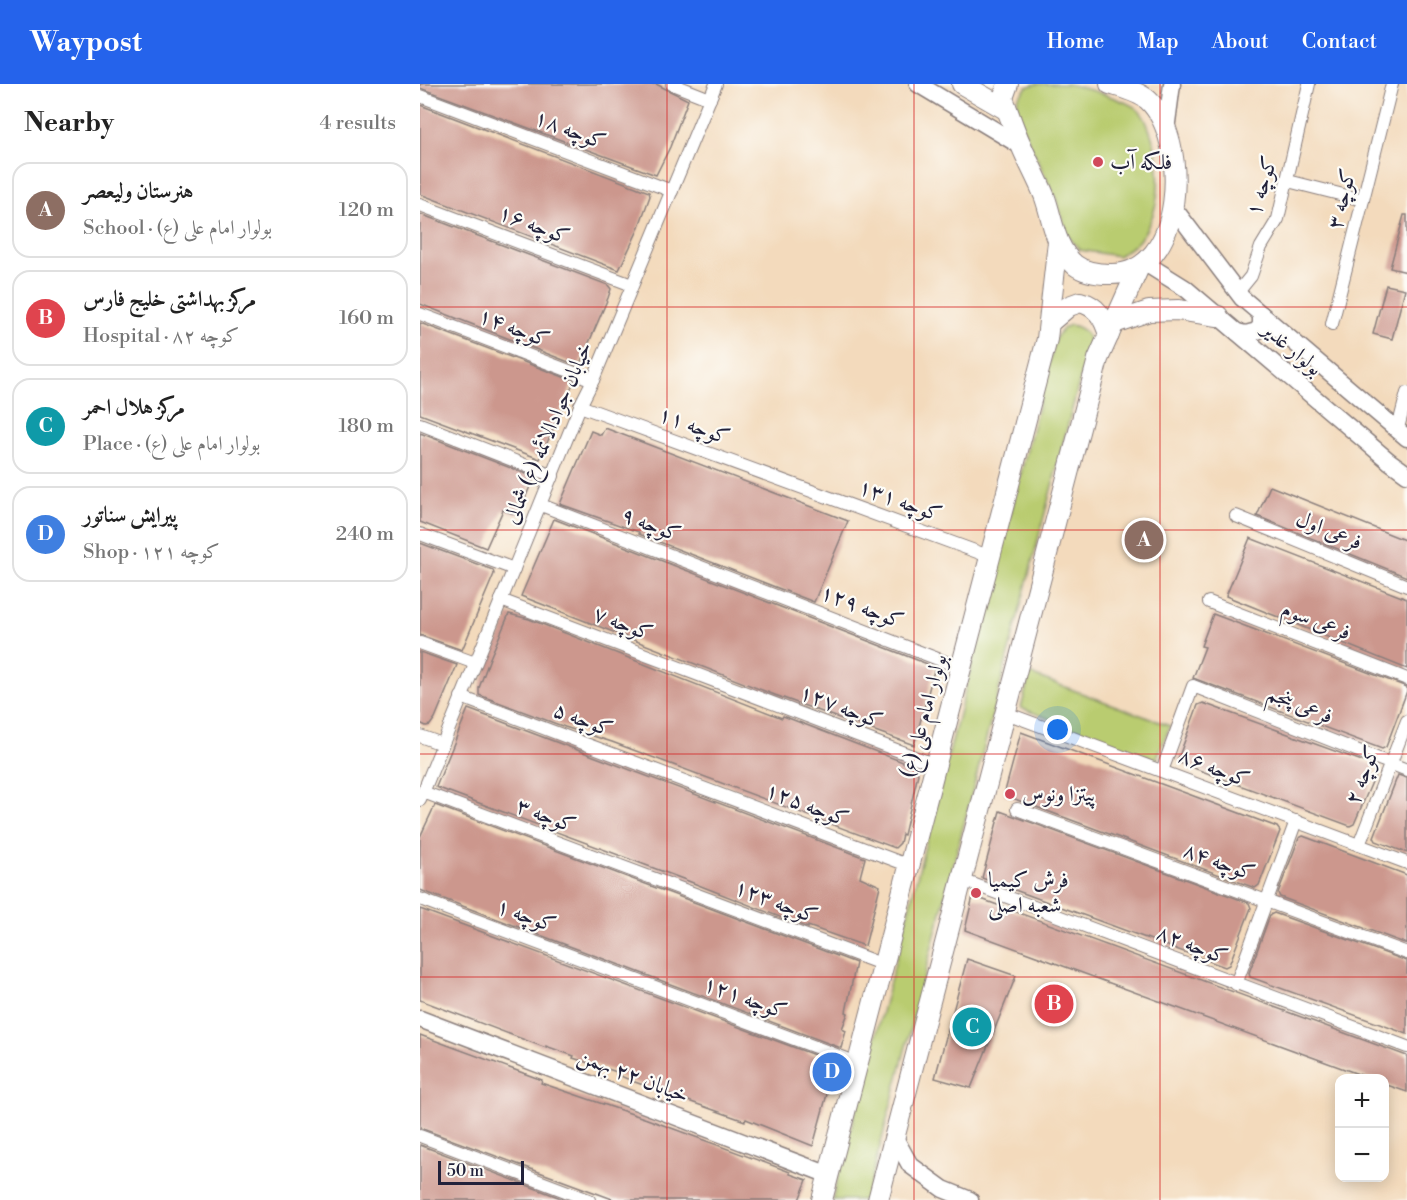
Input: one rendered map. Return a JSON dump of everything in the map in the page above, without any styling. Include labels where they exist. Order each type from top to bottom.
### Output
[{"type":"main road","points":[[962,84],[1008,110]]},
{"type":"main road","points":[[1008,84],[1003,98],[1044,197],[1058,242],[1076,265],[1097,274],[1119,275],[1142,265],[1153,255],[1166,233],[1176,183],[1166,130],[1158,110],[1146,98],[1110,84]]},
{"type":"main road","name":"بولوار امام علی (ع)","points":[[822,1200],[1044,351],[1058,242]]},
{"type":"main road","points":[[878,1200],[1098,359],[1142,265]]},
{"type":"main road","points":[[1049,323],[1069,306],[1080,302],[1097,310],[1112,329]]},
{"type":"main road","points":[[1112,329],[1149,311],[1178,310],[1218,316]]},
{"type":"street","points":[[672,84],[710,99]]},
{"type":"street","name":"خیابان جوادالائمه (ع) شمالی","points":[[422,796],[580,406],[593,380],[716,84]]},
{"type":"street","points":[[918,84],[1021,146]]},
{"type":"street","points":[[1166,130],[1172,84]]},
{"type":"street","name":"کوچه ۱","points":[[1238,292],[1251,276],[1261,247],[1278,219],[1309,84]]},
{"type":"street","name":"کوچه ۳","points":[[1332,324],[1392,84]]},
{"type":"street","name":"کوچه ۱۸","points":[[420,96],[672,191]]},
{"type":"street","points":[[1288,181],[1363,200]]},
{"type":"street","name":"کوچه ۱۶","points":[[420,205],[632,285]]},
{"type":"street","name":"بولوار غدیر","points":[[1173,207],[1238,292],[1282,333],[1402,435]]},
{"type":"street","name":"بولوار غدیر","points":[[1142,265],[1185,288],[1407,474]]},
{"type":"street","name":"کوچه ۱۴","points":[[420,314],[593,380]]},
{"type":"street","points":[[1237,332],[1246,334],[1257,331],[1261,325],[1262,314]]},
{"type":"street","points":[[1261,353],[1264,340],[1270,334],[1282,333]]},
{"type":"street","points":[[1402,435],[1407,393]]},
{"type":"street","name":"کوچه ۱۱","points":[[580,406],[794,485]]},
{"type":"street","points":[[420,424],[553,476]]},
{"type":"street","name":"کوچه ۱۳۱","points":[[794,485],[991,557]]},
{"type":"street","name":"کوچه ۹","points":[[541,505],[747,585]]},
{"type":"street","name":"فرعی اول","points":[[1236,516],[1407,586]]},
{"type":"street","points":[[420,534],[514,569]]},
{"type":"street","name":"کوچه ۱۲۹","points":[[747,585],[962,668]]},
{"type":"street","name":"کوچه ۷","points":[[501,600],[730,687]]},
{"type":"street","name":"فرعی سوم","points":[[1209,602],[1407,679]]},
{"type":"street","points":[[420,643],[474,663]]},
{"type":"street","name":"فرعی پنجم","points":[[1162,771],[1194,686],[1407,770]]},
{"type":"street","name":"کوچه ۱۲۷","points":[[730,687],[936,765]]},
{"type":"street","name":"کوچه ۵","points":[[461,697],[690,783]]},
{"type":"street","name":"کوچه ۸۶","points":[[1006,712],[1407,863]]},
{"type":"street","name":"کوچه ۲","points":[[1359,845],[1407,721]]},
{"type":"street","points":[[420,736],[442,744]]},
{"type":"street","name":"کوچه ۱۲۵","points":[[690,783],[910,866]]},
{"type":"street","name":"کوچه ۳","points":[[422,796],[653,879]]},
{"type":"street","name":"کوچه ۸۴","points":[[1017,809],[1407,953]]},
{"type":"street","points":[[1236,984],[1296,821]]},
{"type":"street","name":"کوچه ۱۲۳","points":[[653,879],[884,965]]},
{"type":"street","name":"کوچه ۸۲","points":[[962,880],[1407,1047]]},
{"type":"street","name":"کوچه ۱","points":[[420,899],[617,973]]},
{"type":"street","name":"کوچه ۱۲۱","points":[[617,973],[858,1063]]},
{"type":"street","name":"خیابان ۲۲ بهمن","points":[[420,1019],[829,1174]]},
{"type":"street","points":[[420,1136],[589,1200]]},
{"type":"street","points":[[895,1138],[910,1166],[943,1190],[970,1200]]},
{"type":"green space","name":"فلکه آب","points":[[1035,84],[1068,84],[1104,94],[1131,105],[1143,115],[1152,137],[1157,163],[1156,203],[1153,215],[1140,239],[1118,256],[1080,250],[1068,236],[1056,199],[1016,114],[1018,98],[1027,87]]},
{"type":"green space","points":[[1070,325],[1082,330],[1090,340],[866,1200],[832,1200],[1056,337]]},
{"type":"green space","points":[[1030,674],[1170,726],[1156,760],[1021,708]]},
{"type":"building","points":[[420,84],[656,84],[688,100],[670,147],[656,175],[420,88]]},
{"type":"building","points":[[420,105],[649,192],[650,196],[637,232],[619,270],[420,194]]},
{"type":"building","points":[[420,214],[608,285],[611,289],[608,298],[579,366],[420,304]]},
{"type":"building","points":[[1404,215],[1407,215],[1407,272],[1390,268]]},
{"type":"building","points":[[1386,285],[1405,289],[1392,339],[1373,334]]},
{"type":"building","points":[[420,323],[574,381],[540,459],[420,414]]},
{"type":"building","points":[[605,428],[848,521],[814,602],[639,534],[639,532],[560,504],[591,431],[601,435]]},
{"type":"building","points":[[420,433],[534,477],[518,515],[503,510],[486,548],[420,522]]},
{"type":"building","points":[[1270,486],[1407,541],[1407,577],[1257,516]]},
{"type":"building","points":[[554,519],[935,667],[914,745],[775,695],[521,596]]},
{"type":"building","points":[[1250,538],[1407,599],[1407,669],[1226,596]]},
{"type":"building","points":[[420,543],[493,570],[494,574],[462,650],[420,635]]},
{"type":"building","points":[[509,614],[529,619],[782,718],[783,716],[916,767],[918,774],[904,835],[902,834],[900,843],[895,848],[479,695],[479,688],[490,658]]},
{"type":"building","points":[[1213,614],[1407,687],[1386,747],[1382,749],[1193,678],[1205,647],[1201,646]]},
{"type":"building","points":[[420,652],[457,665],[435,718],[430,725],[426,726],[420,723]]},
{"type":"building","points":[[1203,703],[1373,765],[1375,775],[1354,824],[1350,826],[1180,763],[1178,759],[1198,705]]},
{"type":"building","points":[[468,709],[865,858],[860,877],[880,886],[865,946],[808,926],[808,928],[436,787]]},
{"type":"building","points":[[1021,732],[1277,827],[1280,831],[1259,885],[1255,888],[1004,795]]},
{"type":"building","points":[[1398,775],[1407,778],[1407,853],[1376,841],[1374,837]]},
{"type":"building","points":[[435,805],[856,963],[846,1012],[848,1013],[842,1029],[846,1031],[841,1048],[420,890],[420,837]]},
{"type":"building","points":[[1000,811],[1249,903],[1251,908],[1229,965],[1225,967],[982,878]]},
{"type":"building","points":[[1303,836],[1407,875],[1407,944],[1280,897],[1278,893],[1299,838]]},
{"type":"building","points":[[973,896],[1407,1056],[1407,1092],[1389,1086],[1389,1074],[1358,1074],[965,930]]},
{"type":"building","points":[[420,909],[844,1066],[839,1087],[830,1083],[813,1146],[746,1119],[745,1121],[632,1081],[616,1074],[617,1072],[573,1058],[574,1056],[546,1046],[546,1048],[420,1000]]},
{"type":"building","points":[[1274,913],[1407,961],[1407,1034],[1250,977],[1249,973],[1270,915]]},
{"type":"building","points":[[967,959],[1016,976],[971,1088],[935,1078]]},
{"type":"building","points":[[420,1035],[542,1080],[541,1083],[790,1172],[790,1174],[807,1180],[799,1200],[615,1200],[420,1128]]},
{"type":"building","points":[[420,1145],[566,1200],[420,1200]]},
{"type":"place","name":"فلکه آب","points":[[1098,162]]},
{"type":"place","name":"هنرستان ولیعصر","points":[[1144,540]]},
{"type":"place","name":"پیتزا ونوس","points":[[1010,794]]},
{"type":"place","name":"فرش کیمیا شعبه اصلی","points":[[976,893]]},
{"type":"place","name":"مرکز بهداشتی خلیج فارس","points":[[1054,1004]]},
{"type":"place","name":"مرکز هلال احمر","points":[[972,1027]]},
{"type":"place","name":"پیرایش سناتور","points":[[832,1072]]}]
